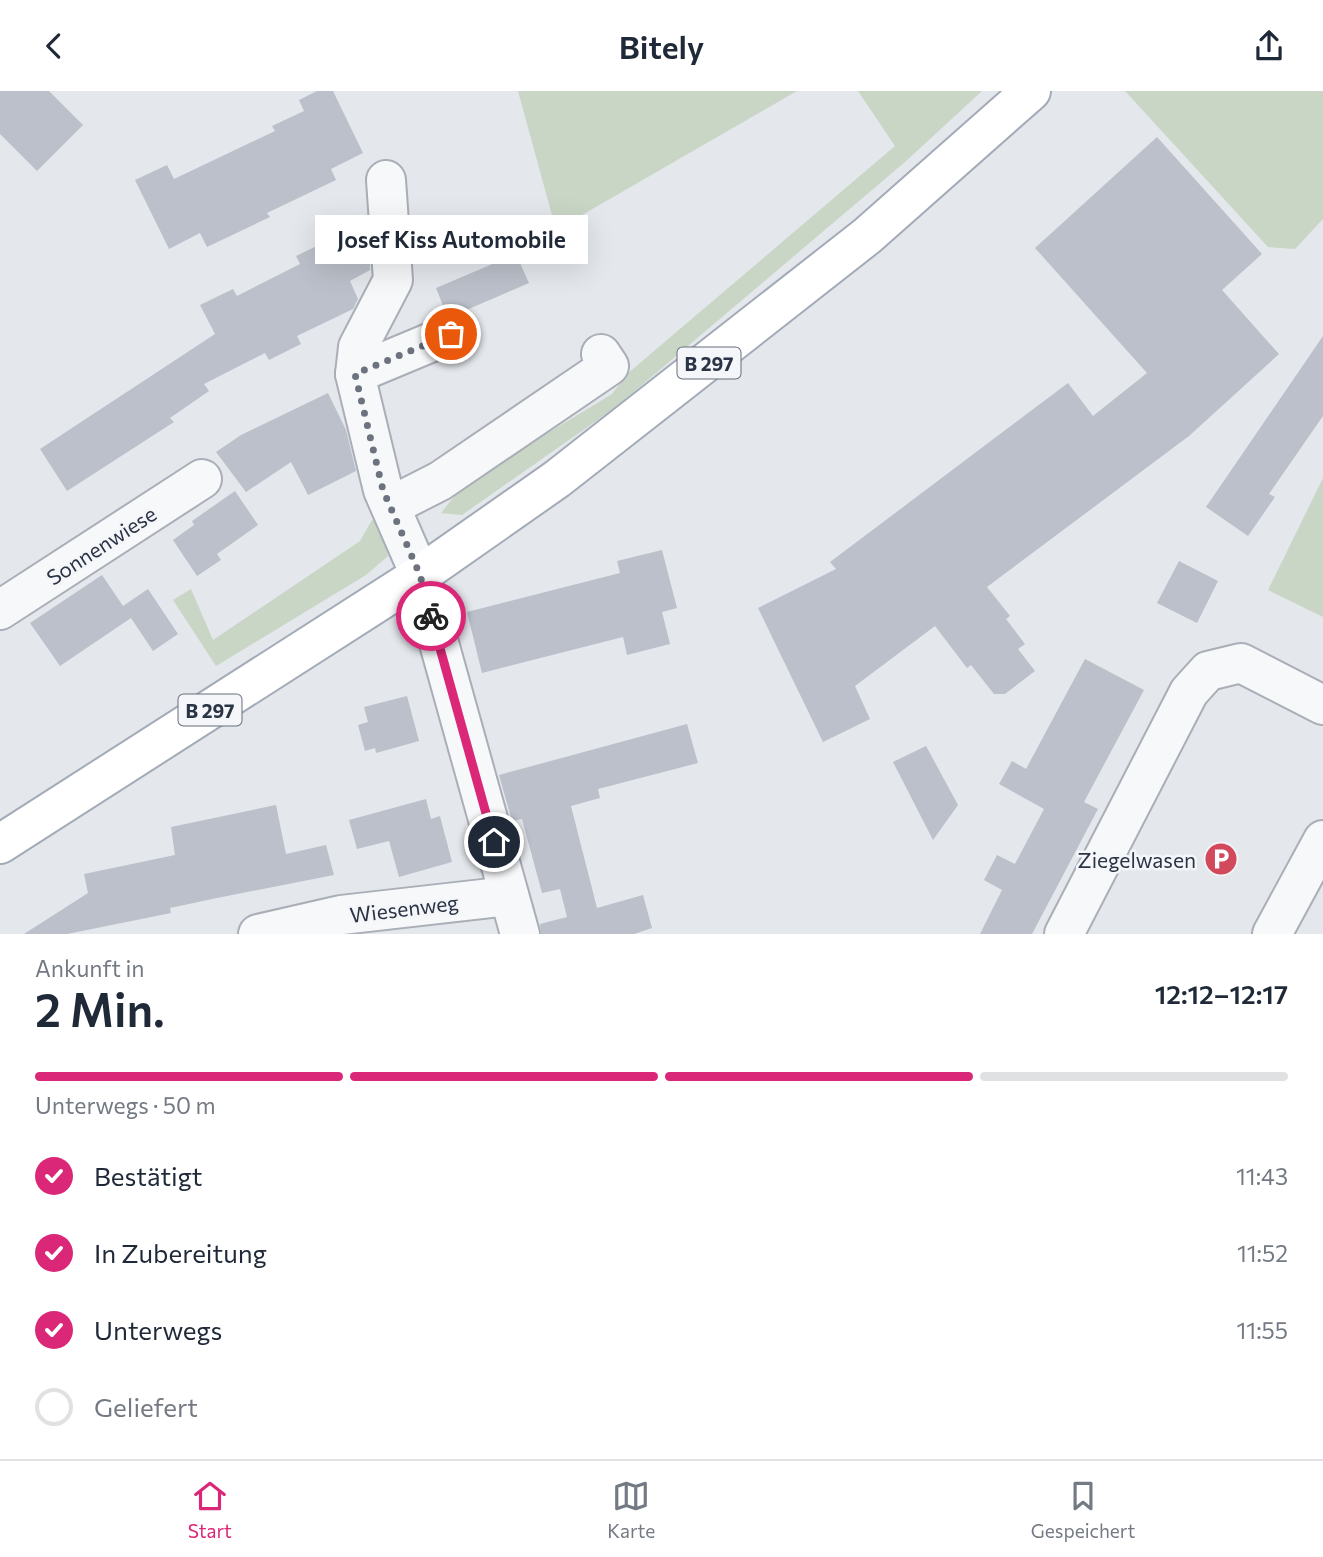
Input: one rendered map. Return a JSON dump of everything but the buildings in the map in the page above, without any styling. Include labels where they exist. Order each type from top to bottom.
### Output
[{"type":"main road","name":"B 297","points":[[0,844],[420,575],[557,479],[659,402],[867,236],[1031,91]]},
{"type":"street","points":[[386,180],[393,280],[358,347],[355,374],[383,490],[420,575],[520,934]]},
{"type":"street","points":[[355,374],[451,334]]},
{"type":"street","points":[[391,506],[440,481],[597,374],[608,366],[601,354]]},
{"type":"street","name":"Sonnenwiese","points":[[0,610],[202,479]]},
{"type":"street","points":[[1064,934],[1189,692],[1208,671],[1241,663],[1323,705]]},
{"type":"street","points":[[1272,934],[1323,841]]},
{"type":"street","name":"Wiesenweg","points":[[258,934],[341,915],[509,896]]},
{"type":"green space","points":[[518,91],[797,91],[556,230]]},
{"type":"green space","points":[[858,91],[982,91],[905,162],[616,407],[462,515],[441,513],[464,484],[612,394],[627,374],[895,146]]},
{"type":"green space","points":[[1125,91],[1323,91],[1323,219],[1295,249],[1268,247]]},
{"type":"green space","points":[[1323,478],[1323,617],[1268,590]]},
{"type":"green space","points":[[372,520],[379,522],[388,556],[366,575],[216,666],[173,600],[191,589],[213,640],[360,541]]},
{"type":"way so far","points":[[431,616],[420,575],[383,490],[355,374],[451,334]]},
{"type":"place","name":"Josef Kiss Automobile","points":[[451,334]]},
{"type":"place","name":"Ziegelwasen","points":[[1221,859]]},
{"type":"route","points":[[431,616],[494,842]]}]
